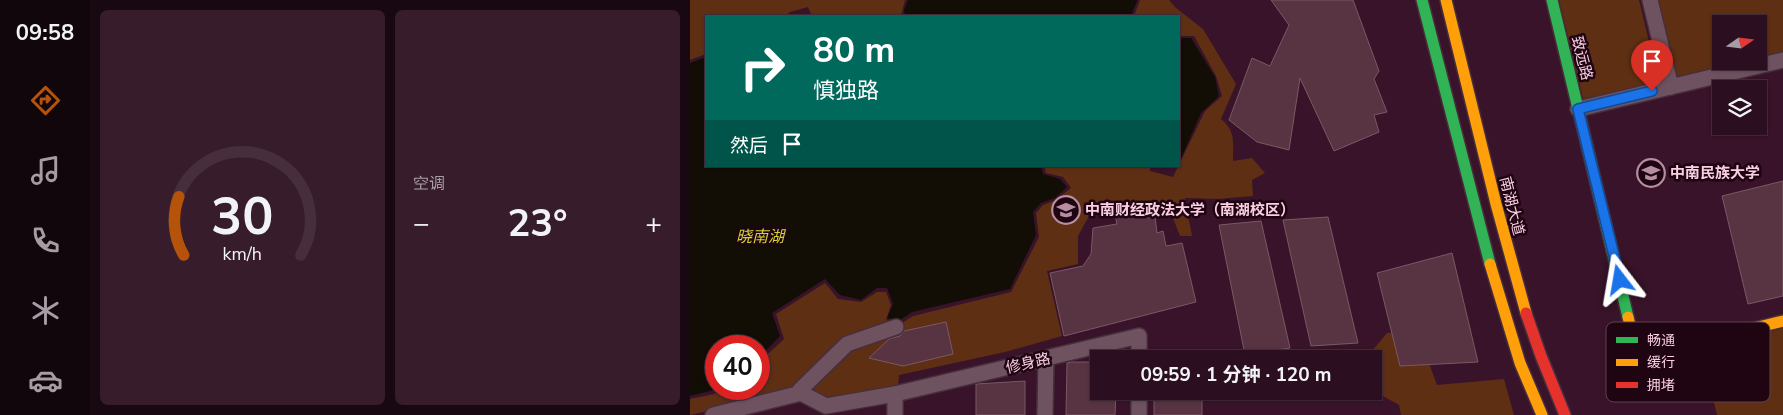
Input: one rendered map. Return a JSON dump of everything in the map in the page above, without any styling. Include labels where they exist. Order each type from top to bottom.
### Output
[{"type":"main road","points":[[1422,0],[1497,291],[1520,363],[1539,412]]},
{"type":"main road","name":"南湖大道","points":[[1446,0],[1501,224],[1518,284],[1540,357],[1566,415]]},
{"type":"main road","name":"致远路","points":[[1552,0],[1630,322]]},
{"type":"main road","name":"致远路","points":[[1770,323],[1783,320]]},
{"type":"street","points":[[1650,0],[1671,87]]},
{"type":"street","points":[[1578,109],[1783,60]]},
{"type":"street","points":[[800,390],[846,344],[896,327]]},
{"type":"street","name":"修身路","points":[[714,415],[801,393],[826,406],[895,394],[1139,336],[1139,350]]},
{"type":"street","points":[[1045,415],[1046,358]]},
{"type":"street","points":[[895,394],[895,415]]},
{"type":"street","points":[[1139,400],[1139,415]]},
{"type":"shaded area","points":[[690,0],[905,0],[901,15],[812,15],[808,7],[790,12],[787,15],[705,15],[705,54],[690,60]]},
{"type":"shaded area","points":[[1140,0],[1169,0],[1176,8],[1203,29],[1236,84],[1221,119],[1231,133],[1233,161],[1252,158],[1265,173],[1252,180],[1253,196],[1218,199],[1185,198],[1192,236],[1180,236],[1169,208],[1157,209],[1147,203],[1089,216],[1078,236],[1078,264],[1047,271],[1062,336],[1005,352],[899,375],[898,389],[830,401],[800,390],[770,397],[770,352],[784,339],[776,314],[825,283],[838,299],[861,302],[877,292],[886,292],[891,305],[886,320],[902,323],[913,316],[1011,292],[1039,237],[1036,213],[1043,205],[1056,200],[1071,188],[1063,177],[1046,173],[1044,167],[1150,167],[1150,171],[1173,177],[1178,167],[1180,167],[1180,163],[1205,111],[1222,96],[1216,76],[1194,36],[1180,36],[1180,15],[1134,15]]},
{"type":"shaded area","points":[[1559,0],[1639,0],[1659,83],[1584,102]]},
{"type":"shaded area","points":[[1657,0],[1783,0],[1783,53],[1768,57],[1768,15],[1712,15],[1712,70],[1676,79]]},
{"type":"shaded area","points":[[1783,328],[1783,415],[1717,415],[1714,402],[1770,402],[1770,331]]},
{"type":"shaded area","points":[[1387,333],[1408,333],[1424,349],[1437,385],[1504,379],[1514,415],[1401,415],[1399,405],[1382,396],[1382,350],[1373,350]]},
{"type":"shaded area","points":[[705,396],[705,400],[756,400],[690,415],[690,399]]},
{"type":"water","points":[[908,0],[1137,0],[1131,15],[905,15],[904,10]]},
{"type":"water","points":[[1180,38],[1191,38],[1215,77],[1219,96],[1201,113],[1180,161]]},
{"type":"water","name":"晓南湖","points":[[705,57],[705,167],[1041,167],[1043,174],[1060,179],[1067,187],[1055,198],[1041,203],[1033,212],[1036,235],[1010,289],[912,312],[899,321],[887,318],[893,304],[887,288],[877,288],[861,300],[840,295],[825,279],[772,313],[780,336],[770,346],[770,335],[705,335],[705,392],[690,396],[690,63]]},
{"type":"building","points":[[1271,0],[1353,0],[1379,71],[1374,79],[1387,112],[1374,115],[1379,132],[1334,151],[1300,78],[1289,150],[1257,142],[1229,120],[1252,58],[1270,66],[1289,25]]},
{"type":"building","points":[[1783,181],[1783,296],[1748,304],[1722,196]]},
{"type":"building","points":[[1148,210],[1155,216],[1157,233],[1163,231],[1166,246],[1182,243],[1196,302],[1064,336],[1050,273],[1083,266],[1091,254],[1093,228],[1117,224],[1115,214]]},
{"type":"building","points":[[1328,217],[1358,343],[1311,346],[1283,220]]},
{"type":"building","points":[[1261,221],[1290,348],[1244,350],[1219,225]]},
{"type":"building","points":[[1452,253],[1478,362],[1400,366],[1377,273]]},
{"type":"building","points":[[946,322],[953,354],[903,366],[869,358],[889,339],[900,336],[904,331]]},
{"type":"building","points":[[1090,362],[1090,400],[1116,400],[1115,415],[1066,415],[1067,363]]},
{"type":"building","points":[[1025,381],[1025,415],[976,415],[976,384]]},
{"type":"building","points":[[1154,400],[1202,400],[1202,415],[1154,415]]},
{"type":"traffic: fast","points":[[1422,0],[1490,264]]},
{"type":"traffic: fast","points":[[1552,0],[1628,317]]},
{"type":"traffic: slow","points":[[1446,0],[1496,204],[1526,313]]},
{"type":"traffic: slow","points":[[1490,264],[1520,363],[1542,415]]},
{"type":"traffic: slow","points":[[1628,317],[1629,322]]},
{"type":"traffic: slow","points":[[1770,324],[1783,321]]},
{"type":"traffic: jam","points":[[1526,313],[1565,415]]},
{"type":"place","name":"中南民族大学","points":[[1651,173]]},
{"type":"place","name":"中南财经政法大学（南湖校区）","points":[[1066,210]]},
{"type":"route","points":[[1620,280],[1578,109],[1652,91]]}]
